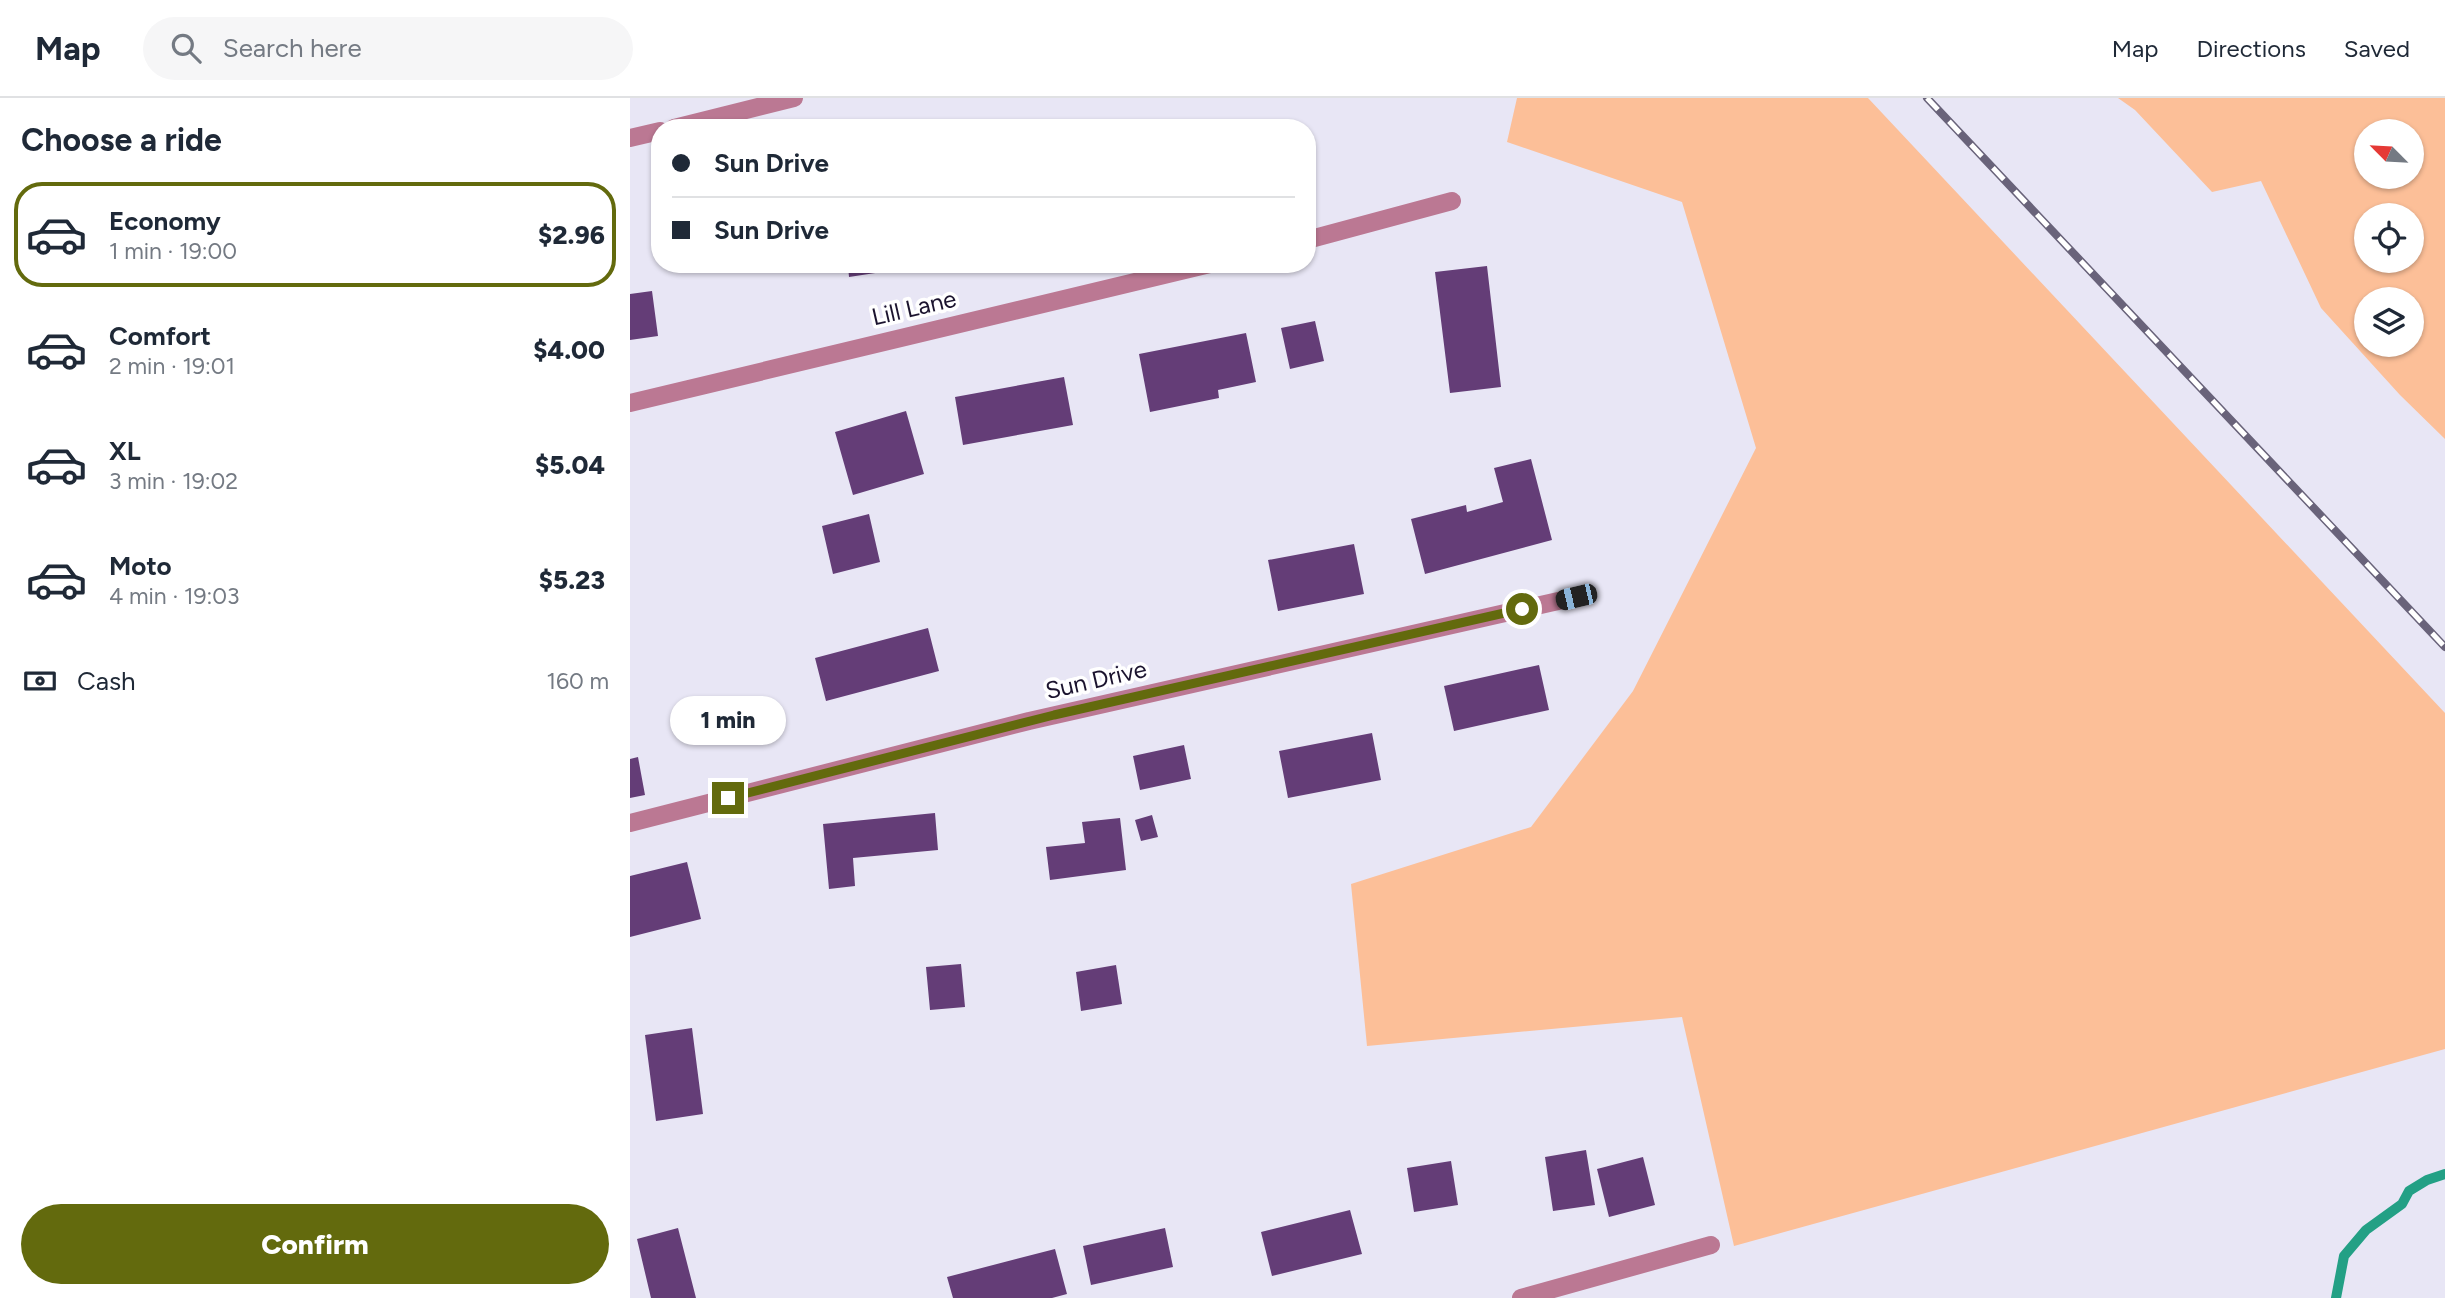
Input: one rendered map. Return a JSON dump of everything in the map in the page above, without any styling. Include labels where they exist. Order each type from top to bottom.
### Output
[{"type":"street","points":[[710,119],[794,98]]},
{"type":"street","points":[[630,138],[651,133]]},
{"type":"street","points":[[1316,238],[1452,201]]},
{"type":"street","name":"Lill Lane","points":[[630,403],[1172,273]]},
{"type":"street","name":"Sun Drive","points":[[630,823],[1042,718],[1576,597]]},
{"type":"street","points":[[1521,1298],[1711,1245]]},
{"type":"shaded area","points":[[1517,98],[1868,98],[2445,713],[2445,1049],[1734,1246],[1682,1017],[1367,1046],[1351,884],[1531,827],[1633,691],[1756,448],[1682,202],[1507,142]]},
{"type":"shaded area","points":[[2118,98],[2445,98],[2445,439],[2365,357],[2424,357],[2424,287],[2354,287],[2354,344],[2321,308],[2261,181],[2212,192],[2135,110]]},
{"type":"building","points":[[1487,266],[1501,387],[1450,393],[1435,272]]},
{"type":"building","points":[[849,273],[875,273],[849,277]]},
{"type":"building","points":[[652,291],[658,336],[630,340],[630,294]]},
{"type":"building","points":[[1315,321],[1324,361],[1290,369],[1281,328]]},
{"type":"building","points":[[1246,333],[1256,382],[1218,390],[1219,398],[1150,412],[1139,354]]},
{"type":"building","points":[[1064,377],[1073,425],[963,445],[955,397]]},
{"type":"building","points":[[906,411],[924,474],[853,495],[835,432]]},
{"type":"building","points":[[1531,459],[1552,540],[1425,574],[1411,519],[1466,505],[1467,512],[1503,502],[1494,468]]},
{"type":"building","points":[[869,514],[880,562],[833,574],[822,526]]},
{"type":"building","points":[[1354,544],[1364,594],[1278,611],[1268,560]]},
{"type":"building","points":[[928,628],[939,671],[826,701],[815,658]]},
{"type":"building","points":[[1539,665],[1549,710],[1454,731],[1444,686]]},
{"type":"building","points":[[1372,733],[1381,780],[1288,798],[1279,751]]},
{"type":"building","points":[[1184,745],[1191,779],[1140,790],[1133,756]]},
{"type":"building","points":[[638,757],[645,795],[630,798],[630,759]]},
{"type":"building","points":[[935,813],[938,850],[853,858],[855,886],[829,889],[823,824]]},
{"type":"building","points":[[1152,815],[1158,837],[1141,841],[1135,820]]},
{"type":"building","points":[[1120,818],[1126,870],[1050,880],[1046,847],[1085,843],[1082,822]]},
{"type":"building","points":[[687,862],[701,919],[630,937],[630,876]]},
{"type":"building","points":[[961,964],[965,1007],[930,1010],[926,967]]},
{"type":"building","points":[[1116,965],[1122,1004],[1081,1011],[1076,972]]},
{"type":"building","points":[[692,1028],[703,1114],[656,1121],[645,1035]]},
{"type":"building","points":[[1586,1150],[1595,1205],[1553,1211],[1545,1157]]},
{"type":"building","points":[[1643,1157],[1655,1205],[1609,1217],[1597,1169]]},
{"type":"building","points":[[1451,1161],[1458,1205],[1414,1212],[1407,1168]]},
{"type":"building","points":[[1350,1210],[1362,1254],[1272,1276],[1261,1232]]},
{"type":"building","points":[[678,1228],[696,1298],[651,1298],[637,1239]]},
{"type":"building","points":[[1165,1228],[1173,1267],[1091,1285],[1083,1246]]},
{"type":"building","points":[[1055,1249],[1067,1294],[1052,1298],[953,1298],[947,1277]]},
{"type":"waterway","points":[[2336,1298],[2344,1256],[2366,1230],[2402,1204],[2409,1191],[2427,1180],[2445,1174]]},
{"type":"railway","points":[[1927,98],[2445,647]]},
{"type":"route","points":[[728,798],[1054,715],[1522,609]]}]
